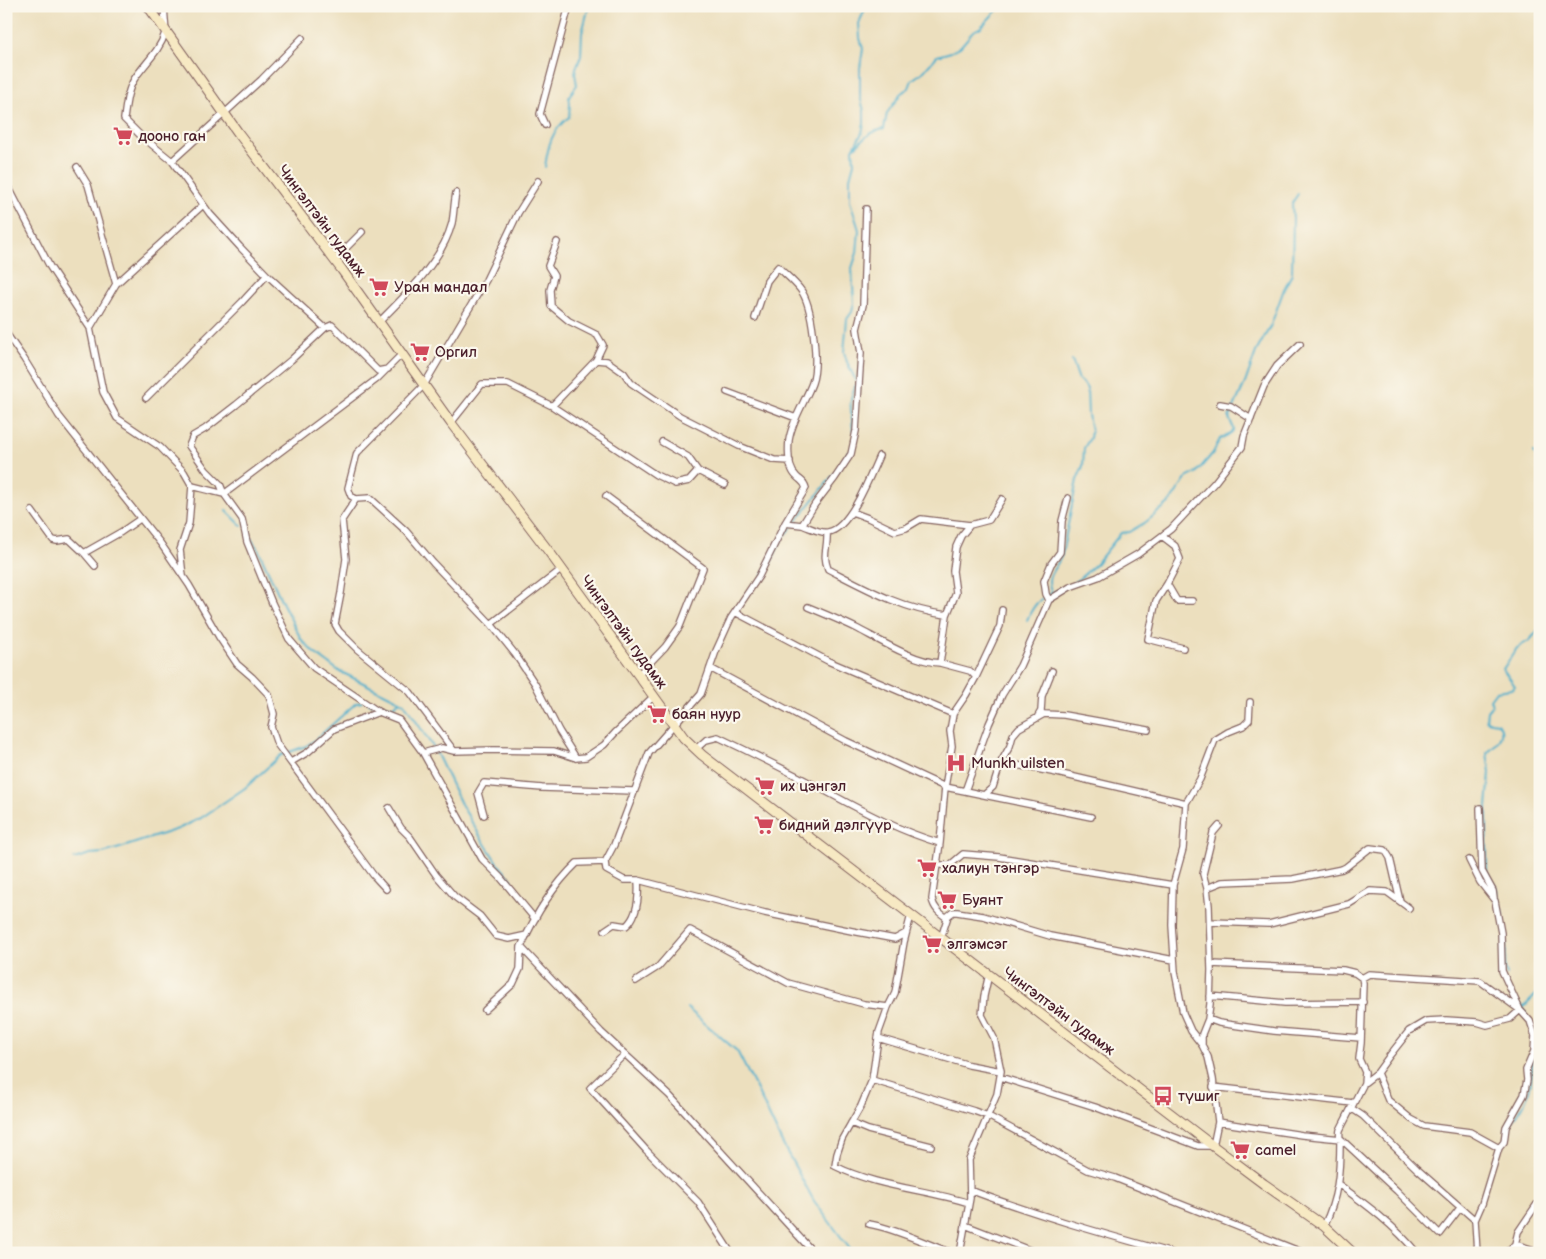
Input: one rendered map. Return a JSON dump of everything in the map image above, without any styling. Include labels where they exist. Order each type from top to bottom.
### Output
[{"type":"main road","name":"Чингэлтэйн гудамж","points":[[148,6],[239,134],[562,569],[684,738],[911,915],[1213,1146],[1324,1226],[1341,1240],[1352,1253]]},
{"type":"street","points":[[165,6],[166,31],[155,54],[134,79],[124,119],[140,135],[172,161],[210,214],[267,275],[325,328]]},
{"type":"street","points":[[544,125],[540,114],[569,6]]},
{"type":"street","points":[[172,161],[261,80],[302,38]]},
{"type":"street","points":[[77,167],[88,185],[116,284]]},
{"type":"street","points":[[538,181],[518,213],[486,280],[424,385],[357,453],[348,488],[351,496],[356,499],[370,498],[406,531],[433,563],[491,624],[515,654],[535,684],[559,732],[576,758]]},
{"type":"street","points":[[6,182],[50,267],[90,328],[103,392],[117,418],[160,446],[184,472],[192,486],[189,523],[180,550],[184,577]]},
{"type":"street","points":[[379,322],[413,287],[441,250],[452,224],[456,192]]},
{"type":"street","points":[[90,328],[116,284],[203,205]]},
{"type":"street","points":[[802,525],[851,454],[856,431],[861,353],[857,329],[863,305],[866,209]]},
{"type":"street","points":[[334,260],[362,232]]},
{"type":"street","points":[[552,406],[596,360],[603,345],[597,335],[569,321],[552,306],[550,290],[554,276],[548,266],[557,242]]},
{"type":"street","points":[[755,318],[767,282],[778,267],[801,290],[813,322],[815,366],[813,381],[796,418],[789,441],[792,471],[805,482],[806,488],[785,523],[759,576],[735,612],[720,642],[701,694],[649,753],[614,845],[605,862],[606,870],[624,880],[638,880],[765,913],[895,940],[906,934]]},
{"type":"street","points":[[146,398],[267,275]]},
{"type":"street","points":[[388,369],[378,371],[332,325],[325,328],[291,360],[236,405],[193,436],[188,446],[206,470],[220,484],[224,494],[242,519],[247,542],[272,603],[290,639],[314,668],[380,712],[399,720],[423,754],[482,859],[500,877],[535,919]]},
{"type":"street","points":[[6,333],[59,416],[161,544],[184,577],[218,637],[237,664],[252,676],[269,695],[274,714],[271,727],[277,744],[374,876],[386,889]]},
{"type":"street","points":[[965,792],[989,724],[1002,695],[1020,666],[1049,600],[1070,588],[1098,577],[1138,554],[1171,529],[1215,482],[1242,447],[1244,436],[1264,386],[1277,366],[1300,344]]},
{"type":"street","points":[[224,494],[377,378],[402,354]]},
{"type":"street","points":[[596,360],[607,361],[624,373],[631,383],[680,416],[739,446],[774,460],[790,461]]},
{"type":"street","points":[[451,422],[482,384],[508,384],[552,406],[648,470],[675,484],[690,481],[698,471]]},
{"type":"street","points":[[727,392],[796,418]]},
{"type":"street","points":[[1220,404],[1231,406],[1251,419]]},
{"type":"street","points":[[662,442],[688,457],[698,471],[725,485]]},
{"type":"street","points":[[785,523],[802,525],[827,533],[836,529],[852,512],[879,456]]},
{"type":"street","points":[[192,486],[224,494]]},
{"type":"street","points":[[606,496],[703,568],[680,626],[665,648],[638,675]]},
{"type":"street","points":[[1049,600],[1044,580],[1051,564],[1060,552],[1062,521],[1068,498]]},
{"type":"street","points":[[356,499],[342,520],[346,560],[336,624],[339,632],[410,692],[454,751]]},
{"type":"street","points":[[852,512],[895,531],[906,528],[920,519],[970,525],[989,520],[1002,499]]},
{"type":"street","points":[[32,511],[53,540],[56,542],[70,539],[95,566]]},
{"type":"street","points":[[84,553],[140,519]]},
{"type":"street","points":[[940,663],[947,615],[956,593],[953,572],[956,548],[961,536],[970,525]]},
{"type":"street","points":[[827,533],[828,544],[824,558],[828,569],[878,594],[928,613],[947,615]]},
{"type":"street","points":[[1162,536],[1175,546],[1180,559],[1156,601],[1148,639],[1183,648]]},
{"type":"street","points":[[491,624],[562,569]]},
{"type":"street","points":[[1167,584],[1176,601],[1192,601]]},
{"type":"street","points":[[808,607],[844,622],[893,647],[930,662],[970,671],[976,677]]},
{"type":"street","points":[[947,918],[934,907],[932,899],[938,865],[945,787],[952,746],[950,731],[953,714],[976,677],[1000,626],[1002,610]]},
{"type":"street","points":[[735,612],[828,661],[953,714]]},
{"type":"street","points":[[710,668],[846,741],[945,787],[1090,817]]},
{"type":"street","points":[[1037,718],[1041,711],[1042,696],[1052,671]]},
{"type":"street","points":[[423,754],[442,748],[454,751],[554,751],[576,758],[586,757],[600,749],[654,696]]},
{"type":"street","points":[[878,1038],[1001,1074],[1198,1146],[1213,1146],[1218,1122],[1208,1057],[1202,1045],[1191,1031],[1183,1013],[1174,960],[1173,885],[1183,849],[1186,803],[1200,779],[1214,740],[1243,726],[1249,720],[1250,702]]},
{"type":"street","points":[[291,762],[308,752],[334,729],[380,712]]},
{"type":"street","points":[[984,795],[993,787],[1013,735],[1019,728],[1044,714],[1064,715],[1148,730]]},
{"type":"street","points":[[696,749],[706,740],[718,737],[765,759],[870,814],[922,838],[940,843]]},
{"type":"street","points":[[1002,762],[1186,803]]},
{"type":"street","points":[[484,815],[478,793],[484,783],[542,788],[634,791]]},
{"type":"street","points":[[389,808],[401,828],[410,837],[436,876],[456,897],[480,916],[496,936],[509,939],[526,935]]},
{"type":"street","points":[[1480,808],[1482,871],[1493,891],[1501,933],[1502,971],[1520,1010]]},
{"type":"street","points":[[1202,1045],[1202,1034],[1208,1019],[1211,964],[1208,888],[1203,874],[1213,833],[1219,826]]},
{"type":"street","points":[[1208,888],[1222,882],[1293,879],[1342,869],[1370,848],[1385,850],[1390,858],[1400,901]]},
{"type":"street","points":[[938,865],[950,865],[963,854],[971,854],[1173,885]]},
{"type":"street","points":[[1469,860],[1480,882],[1495,901]]},
{"type":"street","points":[[485,1010],[513,984],[520,969],[521,948],[526,935],[566,873],[577,862],[605,862]]},
{"type":"street","points":[[605,930],[614,924],[626,926],[631,922],[639,891],[638,880]]},
{"type":"street","points":[[1210,922],[1269,924],[1349,904],[1370,891],[1387,892],[1409,908]]},
{"type":"street","points":[[941,938],[947,918],[953,912],[958,912],[983,916],[1050,936],[1174,960]]},
{"type":"street","points":[[911,915],[895,993],[888,1007],[878,1038],[872,1080],[861,1106],[842,1139],[834,1166],[850,1174],[886,1184],[969,1203]]},
{"type":"street","points":[[636,981],[658,967],[690,930],[788,984],[864,1004],[888,1007]]},
{"type":"street","points":[[521,948],[601,1032],[669,1095],[814,1253]]},
{"type":"street","points":[[1211,964],[1343,970],[1355,973],[1362,978],[1363,1002],[1359,1058],[1365,1072],[1364,1083],[1340,1130],[1338,1184],[1332,1208],[1324,1226]]},
{"type":"street","points":[[964,1253],[961,1248],[969,1203],[969,1160],[997,1094],[1001,1074],[994,1038],[982,1015],[989,974]]},
{"type":"street","points":[[1362,978],[1369,974],[1480,981],[1520,1010],[1530,1021],[1535,1036],[1534,1051],[1526,1070],[1527,1080],[1524,1095],[1506,1127],[1504,1142],[1499,1148],[1482,1204],[1475,1220],[1476,1253]]},
{"type":"street","points":[[1210,996],[1285,1003],[1363,1002]]},
{"type":"street","points":[[1364,1083],[1377,1073],[1409,1031],[1426,1021],[1477,1022],[1487,1025],[1510,1019],[1520,1010]]},
{"type":"street","points":[[1208,1019],[1219,1023],[1274,1031],[1361,1038]]},
{"type":"street","points":[[625,1054],[590,1088],[646,1150],[698,1202],[731,1253]]},
{"type":"street","points":[[1377,1073],[1388,1100],[1411,1119],[1424,1126],[1470,1132],[1499,1148]]},
{"type":"street","points":[[872,1080],[988,1116],[1088,1170],[1115,1178],[1304,1253]]},
{"type":"street","points":[[1213,1086],[1352,1105],[1417,1169],[1475,1220]]},
{"type":"street","points":[[1218,1122],[1341,1139],[1440,1234],[1460,1208]]},
{"type":"street","points":[[851,1123],[868,1130],[931,1146]]},
{"type":"street","points":[[1338,1184],[1371,1208],[1399,1232],[1417,1253]]},
{"type":"street","points":[[970,1190],[1089,1230],[1172,1253]]},
{"type":"street","points":[[1506,1253],[1515,1244],[1518,1232],[1540,1202]]},
{"type":"street","points":[[869,1224],[886,1227],[953,1253]]},
{"type":"street","points":[[965,1225],[1037,1253]]},
{"type":"street","points":[[1515,1244],[1540,1252]]},
{"type":"waterway","points":[[545,167],[551,139],[558,128],[569,117],[569,96],[577,85],[575,74],[581,56],[582,33],[589,6]]},
{"type":"waterway","points":[[856,381],[844,352],[847,319],[852,312],[854,303],[852,268],[857,253],[859,230],[850,201],[850,178],[854,163],[853,149],[862,133],[864,124],[864,111],[860,96],[860,68],[863,49],[859,23],[865,9],[864,6]]},
{"type":"waterway","points":[[855,147],[871,133],[884,129],[887,113],[900,94],[909,88],[912,80],[924,71],[937,56],[960,47],[972,32],[981,27],[1001,6]]},
{"type":"waterway","points":[[1073,584],[1096,564],[1121,533],[1129,532],[1146,522],[1170,502],[1186,478],[1196,473],[1213,453],[1220,439],[1231,433],[1234,429],[1229,418],[1245,383],[1256,352],[1271,325],[1284,289],[1292,274],[1292,203],[1298,194]]},
{"type":"waterway","points":[[1052,593],[1049,581],[1062,554],[1077,480],[1083,466],[1084,448],[1090,438],[1091,431],[1087,389],[1079,380],[1072,360]]},
{"type":"waterway","points":[[853,431],[851,402],[856,385]]},
{"type":"waterway","points":[[795,523],[838,469],[849,451]]},
{"type":"waterway","points":[[1533,452],[1540,460]]},
{"type":"waterway","points":[[226,510],[242,526]]},
{"type":"waterway","points":[[762,575],[770,564],[782,539],[792,526]]},
{"type":"waterway","points":[[248,534],[258,549],[301,639],[313,652],[339,671],[404,703],[435,750],[461,804],[480,836],[498,864],[512,880]]},
{"type":"waterway","points":[[1027,620],[1041,599],[1064,588]]},
{"type":"waterway","points":[[1507,975],[1505,969],[1506,940],[1502,912],[1496,888],[1487,871],[1487,807],[1490,772],[1487,753],[1497,743],[1501,731],[1498,723],[1486,720],[1487,711],[1492,705],[1490,699],[1496,691],[1511,689],[1515,686],[1503,669],[1517,648],[1530,640],[1540,628]]},
{"type":"waterway","points":[[369,703],[392,707],[400,701]]},
{"type":"waterway","points":[[74,859],[120,848],[178,829],[201,818],[245,788],[281,755],[306,746],[356,703],[362,702]]},
{"type":"waterway","points":[[1523,1008],[1540,991]]},
{"type":"waterway","points":[[1520,1004],[1526,1013]]},
{"type":"waterway","points":[[687,1008],[737,1051],[782,1143],[814,1201],[853,1253]]},
{"type":"waterway","points":[[1512,1122],[1528,1095],[1533,1059]]},
{"type":"place","name":"дооно ган","points":[[123,136]]},
{"type":"place","name":"Уран мандал","points":[[379,287]]},
{"type":"place","name":"Оргил","points":[[420,352]]},
{"type":"place","name":"баян нуур","points":[[657,714]]},
{"type":"place","name":"Munkh uilsten","points":[[956,763]]},
{"type":"place","name":"их цэнгэл","points":[[765,786]]},
{"type":"place","name":"бидний дэлгүүр","points":[[764,825]]},
{"type":"place","name":"халиун тэнгэр","points":[[927,868]]},
{"type":"place","name":"Буянт","points":[[947,900]]},
{"type":"place","name":"элгэмсэг","points":[[932,944]]},
{"type":"place","name":"түшиг","points":[[1163,1096]]},
{"type":"place","name":"camel","points":[[1240,1150]]}]
